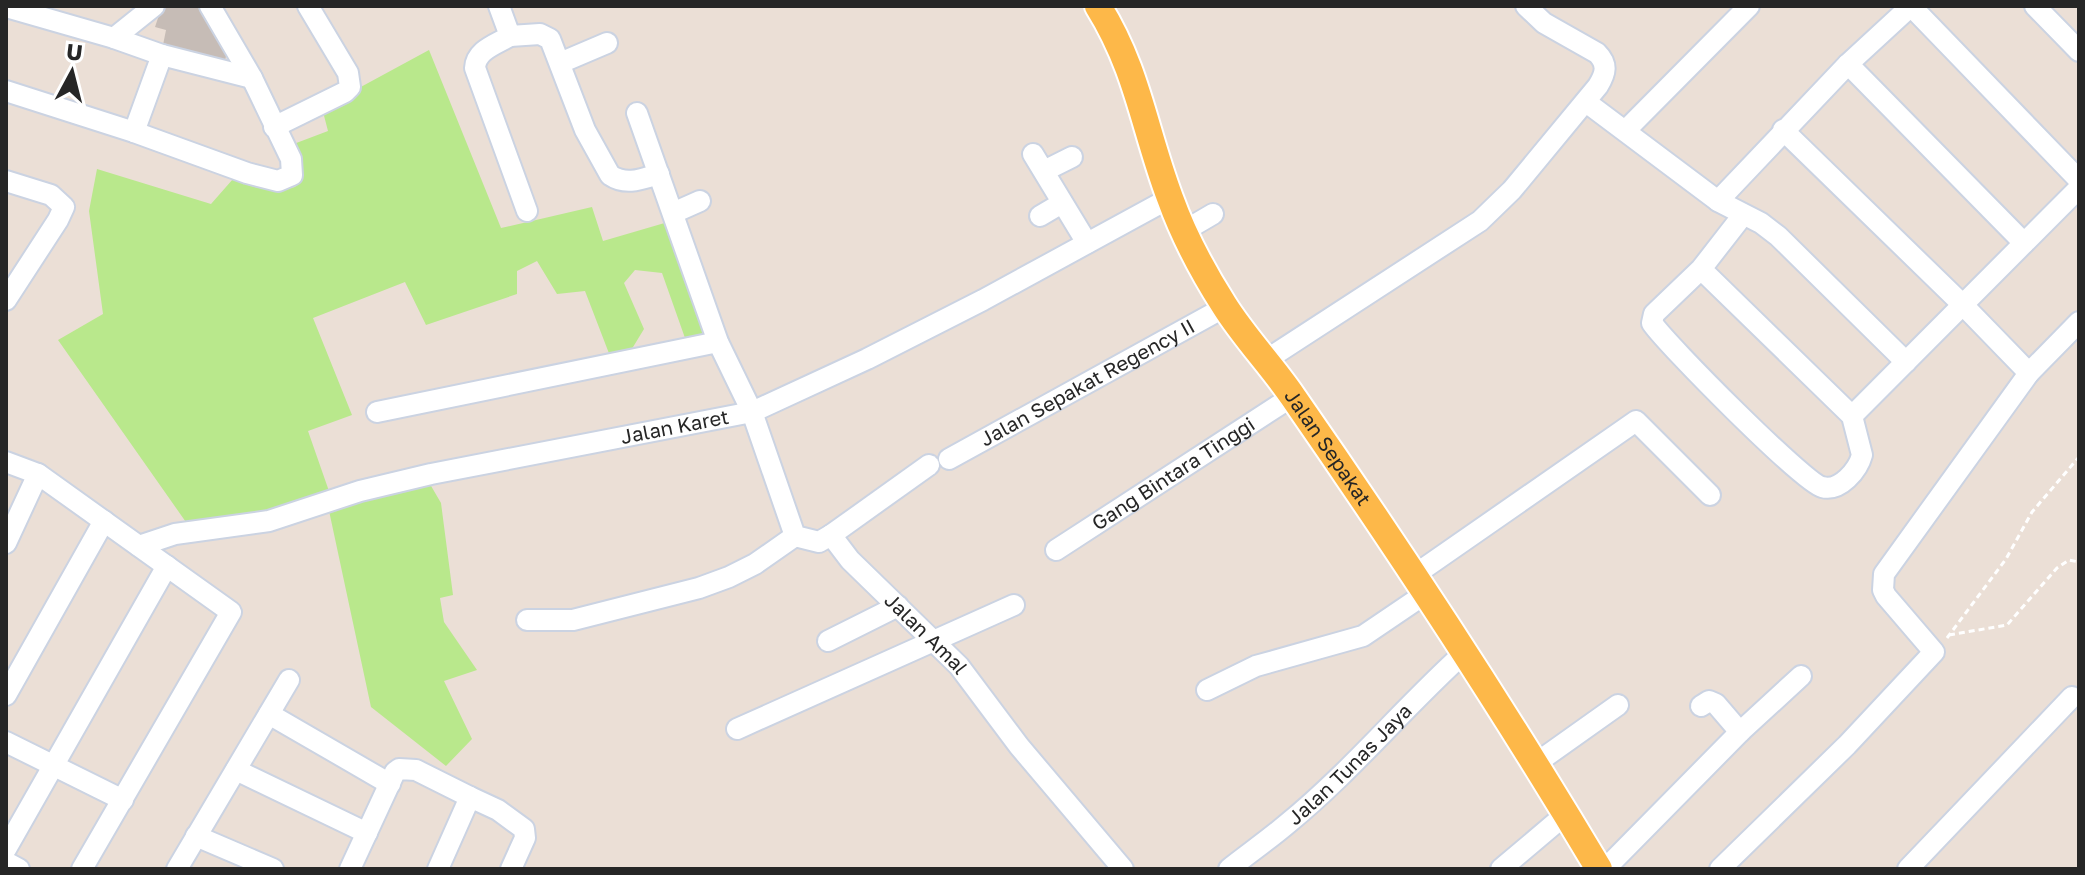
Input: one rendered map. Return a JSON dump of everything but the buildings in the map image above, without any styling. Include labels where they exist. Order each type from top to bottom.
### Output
[{"type":"main road","name":"Jalan Sepakat","points":[[1098,6],[1130,66],[1170,198],[1225,307],[1293,396],[1419,585],[1599,869]]},
{"type":"street","points":[[114,38],[154,6]]},
{"type":"street","points":[[6,91],[134,132],[247,173],[271,180],[291,177],[292,167],[285,145],[252,78],[210,6]]},
{"type":"street","points":[[274,127],[350,87],[348,73],[308,6]]},
{"type":"street","points":[[499,6],[510,36]]},
{"type":"street","points":[[1266,360],[1480,221],[1512,190],[1586,102],[1606,71],[1603,59],[1544,23],[1526,6]]},
{"type":"street","points":[[1626,130],[1749,6]]},
{"type":"street","points":[[1718,201],[1848,64],[1911,6],[2079,180]]},
{"type":"street","points":[[2035,6],[2079,51]]},
{"type":"street","points":[[13,8],[162,55],[252,78]]},
{"type":"street","points":[[527,211],[475,68],[480,52],[510,36],[544,35],[550,39],[585,130],[610,175],[630,181],[659,174]]},
{"type":"street","points":[[560,63],[607,43]]},
{"type":"street","points":[[134,132],[162,55]]},
{"type":"street","points":[[1848,64],[2024,243]]},
{"type":"street","points":[[1586,102],[1718,201],[1761,223],[1778,236],[1906,362]]},
{"type":"street","points":[[637,113],[718,342],[752,412],[795,536]]},
{"type":"street","points":[[1783,130],[2029,373]]},
{"type":"street","points":[[1072,157],[1038,162],[1087,243]]},
{"type":"street","points":[[6,181],[56,197],[64,207],[6,300]]},
{"type":"street","points":[[1852,416],[2079,188]]},
{"type":"street","name":"Jalan Karet","points":[[139,546],[175,534],[269,521],[360,491],[431,474],[752,412],[867,359],[1170,198]]},
{"type":"street","points":[[673,213],[700,201]]},
{"type":"street","points":[[1040,216],[1062,203]]},
{"type":"street","points":[[1184,231],[1213,214]]},
{"type":"street","points":[[1701,269],[1852,416],[1862,447],[1860,462],[1839,485],[1827,488],[1816,485],[1784,458],[1651,321],[1654,314],[1701,269],[1743,215]]},
{"type":"street","name":"Jalan Sepakat Regency II","points":[[949,459],[1225,307]]},
{"type":"street","points":[[1720,869],[1847,745],[1934,652],[1886,596],[1883,590],[1884,574],[2029,373],[2079,322]]},
{"type":"street","points":[[377,412],[718,342]]},
{"type":"street","name":"Gang Bintara Tinggi","points":[[1056,550],[1293,396]]},
{"type":"street","points":[[1207,690],[1229,677],[1268,662],[1363,636],[1419,585],[1636,421],[1710,495]]},
{"type":"street","points":[[6,462],[38,474],[231,612],[82,869]]},
{"type":"street","points":[[527,620],[573,620],[699,588],[729,577],[755,564],[795,536],[819,542],[929,465]]},
{"type":"street","points":[[7,540],[38,474]]},
{"type":"street","points":[[6,695],[104,521]]},
{"type":"street","name":"Jalan Amal","points":[[831,535],[850,560],[959,666],[1019,746],[1123,869]]},
{"type":"street","points":[[6,849],[167,566]]},
{"type":"street","points":[[737,729],[1014,605]]},
{"type":"street","points":[[828,641],[898,606]]},
{"type":"street","name":"Jalan Tunas Jaya","points":[[1229,869],[1289,823],[1373,743],[1421,691],[1464,653]]},
{"type":"street","points":[[1605,869],[1740,732],[1801,676]]},
{"type":"street","points":[[177,869],[289,680]]},
{"type":"street","points":[[1908,869],[2072,697]]},
{"type":"street","points":[[1701,706],[1709,701],[1714,702],[1740,732]]},
{"type":"street","points":[[1535,764],[1618,705]]},
{"type":"street","points":[[269,714],[390,784]]},
{"type":"street","points":[[6,742],[123,800]]},
{"type":"street","points":[[350,869],[399,769],[411,768],[498,810],[524,829],[525,838],[511,869]]},
{"type":"street","points":[[236,770],[367,833]]},
{"type":"street","points":[[438,869],[470,797]]},
{"type":"street","points":[[1501,869],[1566,814]]},
{"type":"street","points":[[196,836],[273,869]]},
{"type":"street","points":[[6,862],[19,869]]},
{"type":"path","points":[[2079,457],[2032,512],[2006,559],[1949,635],[2007,625],[2057,568],[2069,560],[2079,562]]},
{"type":"green space","points":[[429,50],[501,228],[592,207],[603,241],[668,222],[712,333],[685,338],[662,273],[635,270],[624,283],[644,329],[630,352],[610,356],[585,291],[557,294],[537,261],[517,271],[517,294],[426,325],[405,282],[313,318],[352,415],[308,431],[330,494],[298,507],[188,525],[58,340],[103,314],[89,211],[97,169],[211,204],[233,179],[263,189],[295,187],[300,177],[291,145],[328,131],[322,108]]},
{"type":"green space","points":[[427,479],[441,503],[453,595],[440,598],[444,622],[477,670],[444,681],[472,739],[446,766],[371,707],[328,506]]}]
